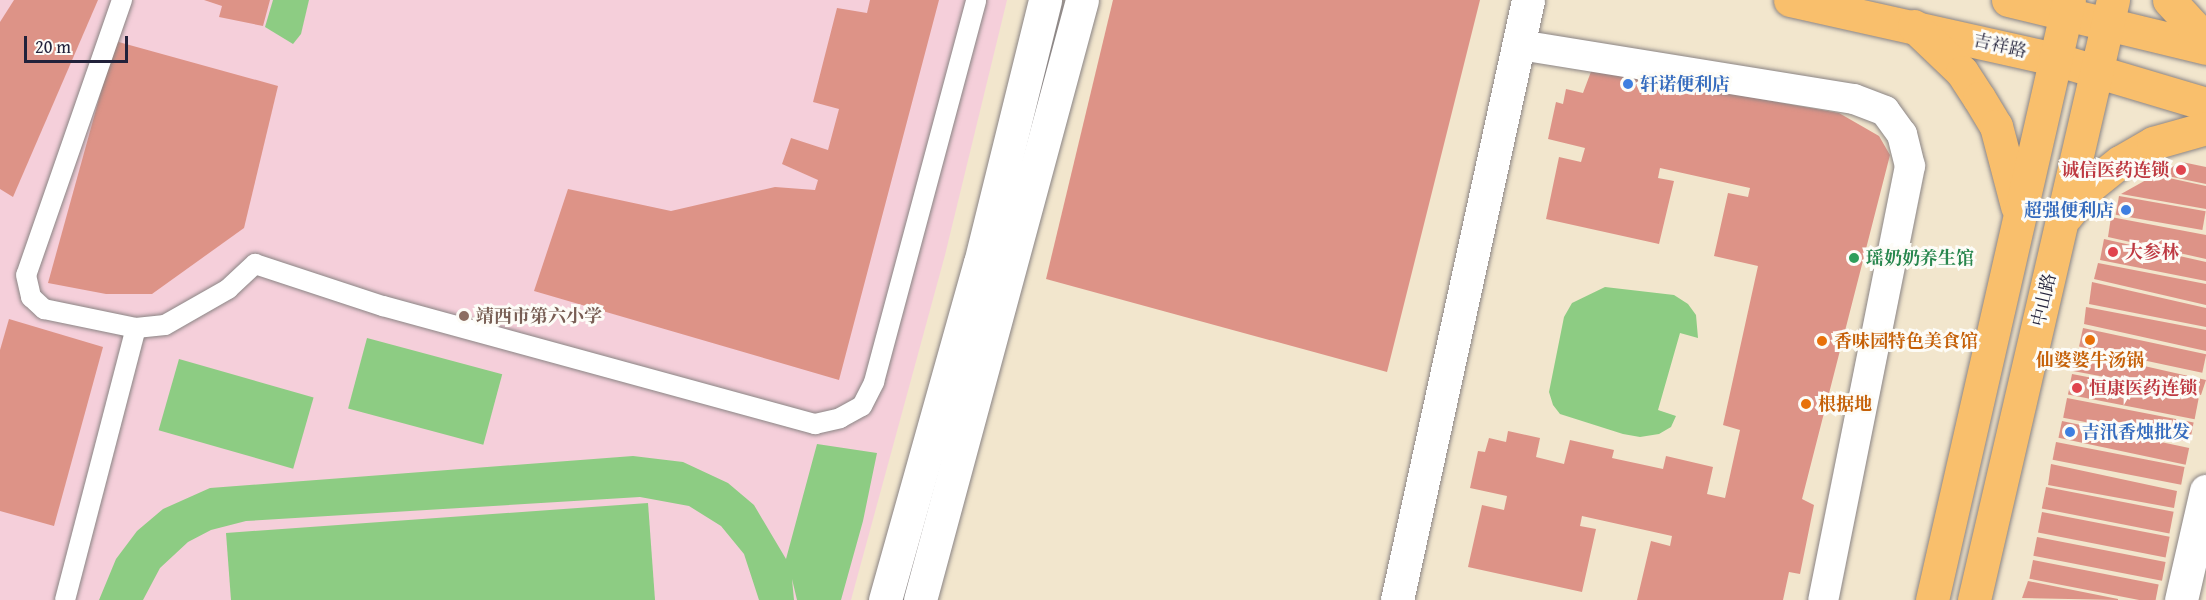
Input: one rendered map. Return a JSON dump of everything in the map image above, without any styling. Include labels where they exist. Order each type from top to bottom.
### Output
[{"type":"main road","name":"吉祥路","points":[[1790,0],[1913,25],[2055,59],[2206,104]]},
{"type":"main road","points":[[2008,0],[2111,12],[2206,48]]},
{"type":"main road","points":[[2169,0],[2206,40]]},
{"type":"main road","points":[[1932,600],[2018,210],[2067,7]]},
{"type":"main road","name":"中山路","points":[[1974,600],[2111,12]]},
{"type":"main road","points":[[1913,25],[1954,64],[1980,98],[1996,126],[2018,210]]},
{"type":"main road","points":[[2063,219],[2090,186],[2120,162],[2153,143],[2206,128]]},
{"type":"street","points":[[885,600],[980,263],[1045,0]]},
{"type":"street","points":[[920,600],[1082,0]]},
{"type":"street","points":[[1397,600],[1528,0]]},
{"type":"street","points":[[1520,45],[1854,99],[1885,111],[1902,134],[1910,166],[1823,600]]},
{"type":"street","points":[[2181,600],[2206,491]]},
{"type":"lane","points":[[122,0],[26,275],[31,297],[44,309],[136,328],[165,325],[228,290],[255,264],[383,306],[815,424],[840,418],[862,406],[874,382],[976,0]]},
{"type":"lane","points":[[65,600],[136,328]]},
{"type":"shaded area","name":"靖西市第六小学","points":[[0,0],[1007,0],[945,255],[851,600],[0,600]]},
{"type":"green space","points":[[273,0],[309,0],[301,34],[293,44],[265,27]]},
{"type":"green space","points":[[1605,287],[1674,295],[1688,304],[1696,315],[1698,338],[1680,333],[1658,410],[1676,416],[1671,427],[1659,434],[1640,437],[1623,434],[1560,414],[1553,405],[1549,392],[1564,317],[1572,303]]},
{"type":"green space","points":[[367,338],[502,374],[483,445],[348,409]]},
{"type":"green space","points":[[179,359],[314,398],[293,469],[159,430]]},
{"type":"green space","points":[[817,444],[877,453],[863,521],[841,600],[797,600],[792,579],[794,600],[759,600],[744,554],[721,526],[689,506],[640,497],[246,521],[211,530],[188,542],[160,568],[143,600],[99,600],[116,559],[137,531],[163,509],[210,488],[633,456],[683,462],[728,483],[754,505],[786,559]]},
{"type":"green space","points":[[648,503],[655,600],[231,600],[226,533]]},
{"type":"building","points":[[14,0],[98,0],[13,197],[0,189],[0,22]]},
{"type":"building","points":[[204,0],[270,0],[263,26],[219,17],[222,6]]},
{"type":"building","points":[[870,0],[939,0],[839,380],[534,291],[568,189],[671,211],[775,187],[815,190],[818,180],[782,164],[791,138],[828,150],[839,109],[813,102],[837,8],[867,13]]},
{"type":"building","points":[[1113,0],[1480,0],[1387,372],[1046,279]]},
{"type":"building","points":[[115,41],[278,86],[244,228],[152,294],[106,294],[48,283]]},
{"type":"building","points":[[1592,69],[1839,113],[1879,136],[1890,155],[1802,499],[1814,505],[1800,574],[1789,572],[1783,600],[1637,600],[1651,541],[1670,546],[1672,536],[1582,516],[1580,526],[1596,529],[1582,592],[1468,567],[1482,505],[1504,510],[1507,496],[1470,488],[1478,451],[1485,452],[1489,438],[1506,442],[1508,431],[1540,438],[1536,457],[1564,464],[1570,440],[1614,450],[1612,458],[1663,469],[1666,456],[1713,467],[1707,494],[1725,498],[1740,430],[1723,425],[1758,266],[1714,256],[1728,193],[1748,197],[1750,188],[1660,168],[1658,178],[1674,181],[1659,244],[1546,219],[1559,157],[1581,162],[1585,148],[1548,139],[1556,102],[1563,104],[1566,89],[1583,93]]},
{"type":"building","points":[[2182,162],[2206,167],[2206,184],[2158,174]]},
{"type":"building","points":[[2155,175],[2206,186],[2206,209],[2121,194]]},
{"type":"building","points":[[2119,196],[2206,211],[2202,230],[2116,215]]},
{"type":"building","points":[[2111,217],[2206,235],[2206,259],[2108,237]]},
{"type":"building","points":[[2104,239],[2206,262],[2206,281],[2100,260]]},
{"type":"building","points":[[2098,263],[2206,284],[2206,305],[2094,279]]},
{"type":"building","points":[[2092,282],[2206,308],[2206,327],[2089,304]]},
{"type":"building","points":[[2086,307],[2206,330],[2206,351],[2084,324]]},
{"type":"building","points":[[9,319],[103,347],[54,526],[0,511],[0,350]]},
{"type":"building","points":[[2083,328],[2206,354],[2202,373],[2079,347]]},
{"type":"building","points":[[2078,351],[2206,380],[2201,395],[2073,371]]},
{"type":"building","points":[[2072,374],[2199,399],[2195,419],[2068,395]]},
{"type":"building","points":[[2067,398],[2194,423],[2190,442],[2063,418]]},
{"type":"building","points":[[2062,421],[2189,448],[2186,465],[2058,438]]},
{"type":"building","points":[[2056,442],[2185,467],[2181,485],[2053,460]]},
{"type":"building","points":[[2051,464],[2177,491],[2174,508],[2048,485]]},
{"type":"building","points":[[2046,487],[2174,512],[2169,533],[2042,509]]},
{"type":"building","points":[[2042,512],[2170,537],[2166,557],[2038,533]]},
{"type":"building","points":[[2037,537],[2166,562],[2162,581],[2033,556]]},
{"type":"building","points":[[2033,560],[2159,584],[2156,600],[2139,600],[2029,579]]},
{"type":"building","points":[[2028,581],[2118,599],[2118,600],[2022,598]]},
{"type":"place","name":"轩诺便利店","points":[[1628,84]]},
{"type":"place","name":"诚信医药连锁","points":[[2181,170]]},
{"type":"place","name":"超强便利店","points":[[2126,210]]},
{"type":"place","name":"大参林","points":[[2113,252]]},
{"type":"place","name":"瑶奶奶养生馆","points":[[1854,258]]},
{"type":"place","name":"靖西市第六小学","points":[[464,316]]},
{"type":"place","name":"仙婆婆牛汤锅","points":[[2090,340]]},
{"type":"place","name":"香味园特色美食馆","points":[[1822,341]]},
{"type":"place","name":"恒康医药连锁","points":[[2077,388]]},
{"type":"place","name":"根据地","points":[[1806,404]]},
{"type":"place","name":"吉汛香烛批发","points":[[2070,432]]}]
